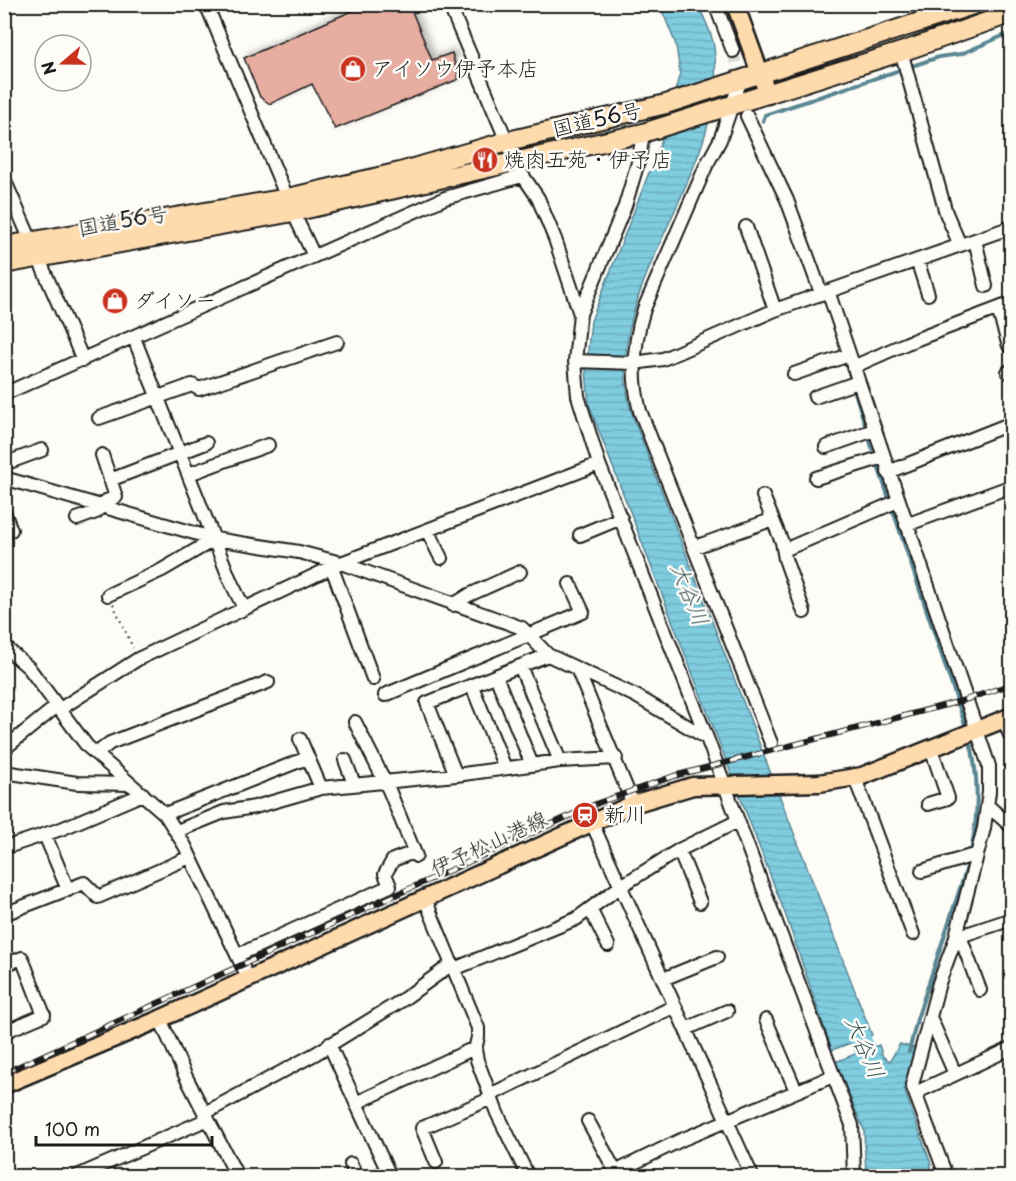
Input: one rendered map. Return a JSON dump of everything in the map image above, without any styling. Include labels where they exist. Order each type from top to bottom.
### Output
[{"type":"highway","name":"国道56号","points":[[290,205],[508,141],[666,104],[976,4]]},
{"type":"highway","name":"国道56号","points":[[4,264],[35,250],[290,205],[410,188],[519,169],[647,132],[732,111],[768,95],[1011,13]]},
{"type":"highway","name":"国道56号","points":[[4,246],[35,250]]},
{"type":"main road","points":[[735,4],[768,95]]},
{"type":"main road","name":"伊予松山港線","points":[[4,1085],[160,1019],[591,821],[633,804],[673,790],[725,784],[784,784],[855,778],[932,751],[1008,718]]},
{"type":"street","points":[[206,4],[290,205],[314,256]]},
{"type":"street","points":[[449,4],[519,169],[538,198],[555,239],[580,314]]},
{"type":"street","points":[[715,4],[733,51]]},
{"type":"street","points":[[901,51],[946,213],[960,245]]},
{"type":"street","points":[[733,82],[732,111],[644,309],[631,363],[640,411],[771,743]]},
{"type":"street","points":[[732,111],[787,200],[825,292],[849,355],[989,766],[987,805],[958,935],[930,1017],[912,1085],[944,1170],[944,1176]]},
{"type":"street","points":[[647,132],[625,206],[580,314],[578,396],[599,464],[725,784],[736,822],[852,1125],[854,1176]]},
{"type":"street","points":[[4,394],[445,198],[519,169]]},
{"type":"street","points":[[4,179],[83,360]]},
{"type":"street","points":[[746,227],[776,310]]},
{"type":"street","points":[[578,361],[631,363],[663,359],[776,310],[1011,227]]},
{"type":"street","points":[[975,240],[986,286]]},
{"type":"street","points":[[917,260],[928,294]]},
{"type":"street","points":[[853,367],[1011,303]]},
{"type":"street","points":[[998,309],[1010,346]]},
{"type":"street","points":[[134,338],[231,582],[244,608]]},
{"type":"street","points":[[99,418],[192,385],[199,389],[337,342]]},
{"type":"street","points":[[802,356],[800,372],[849,355]]},
{"type":"street","points":[[815,397],[858,382]]},
{"type":"street","points":[[888,472],[1011,423]]},
{"type":"street","points":[[826,447],[874,430]]},
{"type":"street","points":[[110,480],[206,443]]},
{"type":"street","points":[[189,474],[268,445]]},
{"type":"street","points":[[4,464],[42,450]]},
{"type":"street","points":[[77,519],[96,512],[116,497],[102,455]]},
{"type":"street","points":[[816,478],[883,458]]},
{"type":"street","points":[[4,749],[58,708],[138,659],[244,608],[336,565],[599,464]]},
{"type":"street","points":[[4,478],[215,539],[299,552],[522,628],[548,655],[578,671],[636,696],[707,738]]},
{"type":"street","points":[[906,525],[1011,486]]},
{"type":"street","points":[[763,496],[784,550],[804,612]]},
{"type":"street","points":[[784,550],[898,501]]},
{"type":"street","points":[[4,513],[11,530]]},
{"type":"street","points":[[580,535],[621,518]]},
{"type":"street","points":[[695,547],[771,520]]},
{"type":"street","points":[[427,530],[441,558]]},
{"type":"street","points":[[108,595],[162,570],[215,539]]},
{"type":"street","points":[[336,565],[373,679]]},
{"type":"street","points":[[453,605],[469,595],[520,572]]},
{"type":"street","points":[[386,695],[583,612],[570,584]]},
{"type":"street","points":[[4,646],[29,668],[58,708],[96,753],[165,814],[177,831],[248,978]]},
{"type":"street","points":[[456,775],[427,703],[548,655]]},
{"type":"street","points":[[520,666],[560,761]]},
{"type":"street","points":[[578,671],[616,758],[633,804]]},
{"type":"street","points":[[496,676],[532,765]]},
{"type":"street","points":[[96,753],[110,743],[268,682]]},
{"type":"street","points":[[472,686],[505,768]]},
{"type":"street","points":[[1008,718],[1011,740]]},
{"type":"street","points":[[238,955],[390,886],[385,874],[393,860],[415,854],[356,722]]},
{"type":"street","points":[[300,739],[321,788]]},
{"type":"street","points":[[928,804],[948,798],[932,751]]},
{"type":"street","points":[[165,814],[307,758]]},
{"type":"street","points":[[177,831],[224,812],[255,807],[321,788],[456,775],[560,761],[616,758]]},
{"type":"street","points":[[345,760],[354,784]]},
{"type":"street","points":[[4,772],[98,785],[131,784]]},
{"type":"street","points":[[855,778],[913,934]]},
{"type":"street","points":[[4,848],[45,835],[143,794]]},
{"type":"street","points":[[987,805],[1011,827]]},
{"type":"street","points":[[591,821],[752,1176]]},
{"type":"street","points":[[77,1176],[207,1116],[401,1001],[453,967],[566,924],[591,911],[621,886],[679,850],[736,822]]},
{"type":"street","points":[[45,835],[68,890]]},
{"type":"street","points":[[679,850],[700,902]]},
{"type":"street","points":[[922,872],[977,854]]},
{"type":"street","points":[[4,914],[84,883],[98,897],[190,857]]},
{"type":"street","points":[[425,899],[478,1028],[475,1050],[491,1097],[528,1176]]},
{"type":"street","points":[[591,911],[608,945]]},
{"type":"street","points":[[958,935],[1011,919]]},
{"type":"street","points":[[958,935],[980,990]]},
{"type":"street","points":[[663,979],[717,957]]},
{"type":"street","points":[[4,965],[22,958],[44,1015],[4,1032]]},
{"type":"street","points":[[436,1162],[422,1128],[491,1097],[675,1006]]},
{"type":"street","points":[[686,1029],[727,1011]]},
{"type":"street","points":[[930,1017],[955,1074]]},
{"type":"street","points":[[160,1019],[237,1176]]},
{"type":"street","points":[[766,1020],[796,1091]]},
{"type":"street","points":[[329,1044],[390,1176]]},
{"type":"street","points":[[915,1094],[1011,1048]]},
{"type":"street","points":[[356,1103],[475,1050]]},
{"type":"street","points":[[588,1121],[613,1175],[728,1120],[833,1076]]},
{"type":"street","points":[[351,1164],[356,1176]]},
{"type":"path","points":[[108,595],[138,659]]},
{"type":"water","points":[[660,5],[698,5],[710,31],[714,47],[714,95],[703,142],[645,279],[630,324],[625,370],[633,417],[872,1035],[832,1050],[786,916],[589,405],[586,370],[591,321],[661,142],[680,73],[676,45]]},
{"type":"water","points":[[900,1044],[914,1048],[915,1054],[904,1089],[931,1164],[932,1176],[866,1176],[864,1130],[835,1062],[855,1054],[859,1055],[879,1045],[883,1057],[890,1061]]},
{"type":"building","name":"アイソウ伊予本店","points":[[368,4],[409,4],[432,60],[452,53],[459,79],[335,129],[312,84],[270,104],[260,97],[244,58]]},
{"type":"building","points":[[594,809],[595,812],[575,821],[574,818]]},
{"type":"waterway","points":[[763,121],[765,115],[939,57],[961,54],[1012,32]]},
{"type":"waterway","points":[[849,373],[967,730]]},
{"type":"waterway","points":[[969,737],[975,764],[977,792],[972,846]]},
{"type":"waterway","points":[[909,1052],[917,1019],[967,867]]},
{"type":"waterway","name":"大谷川","points":[[849,1013],[876,1075]]},
{"type":"tunnel","points":[[733,51],[741,88]]},
{"type":"railway","points":[[4,1073],[598,803],[674,776],[965,700],[1012,684]]},
{"type":"place","name":"アイソウ伊予本店","points":[[353,69]]},
{"type":"place","name":"焼肉五苑・伊予店","points":[[485,160]]},
{"type":"place","name":"ダイソー","points":[[115,301]]},
{"type":"place","name":"新川","points":[[585,815]]}]
